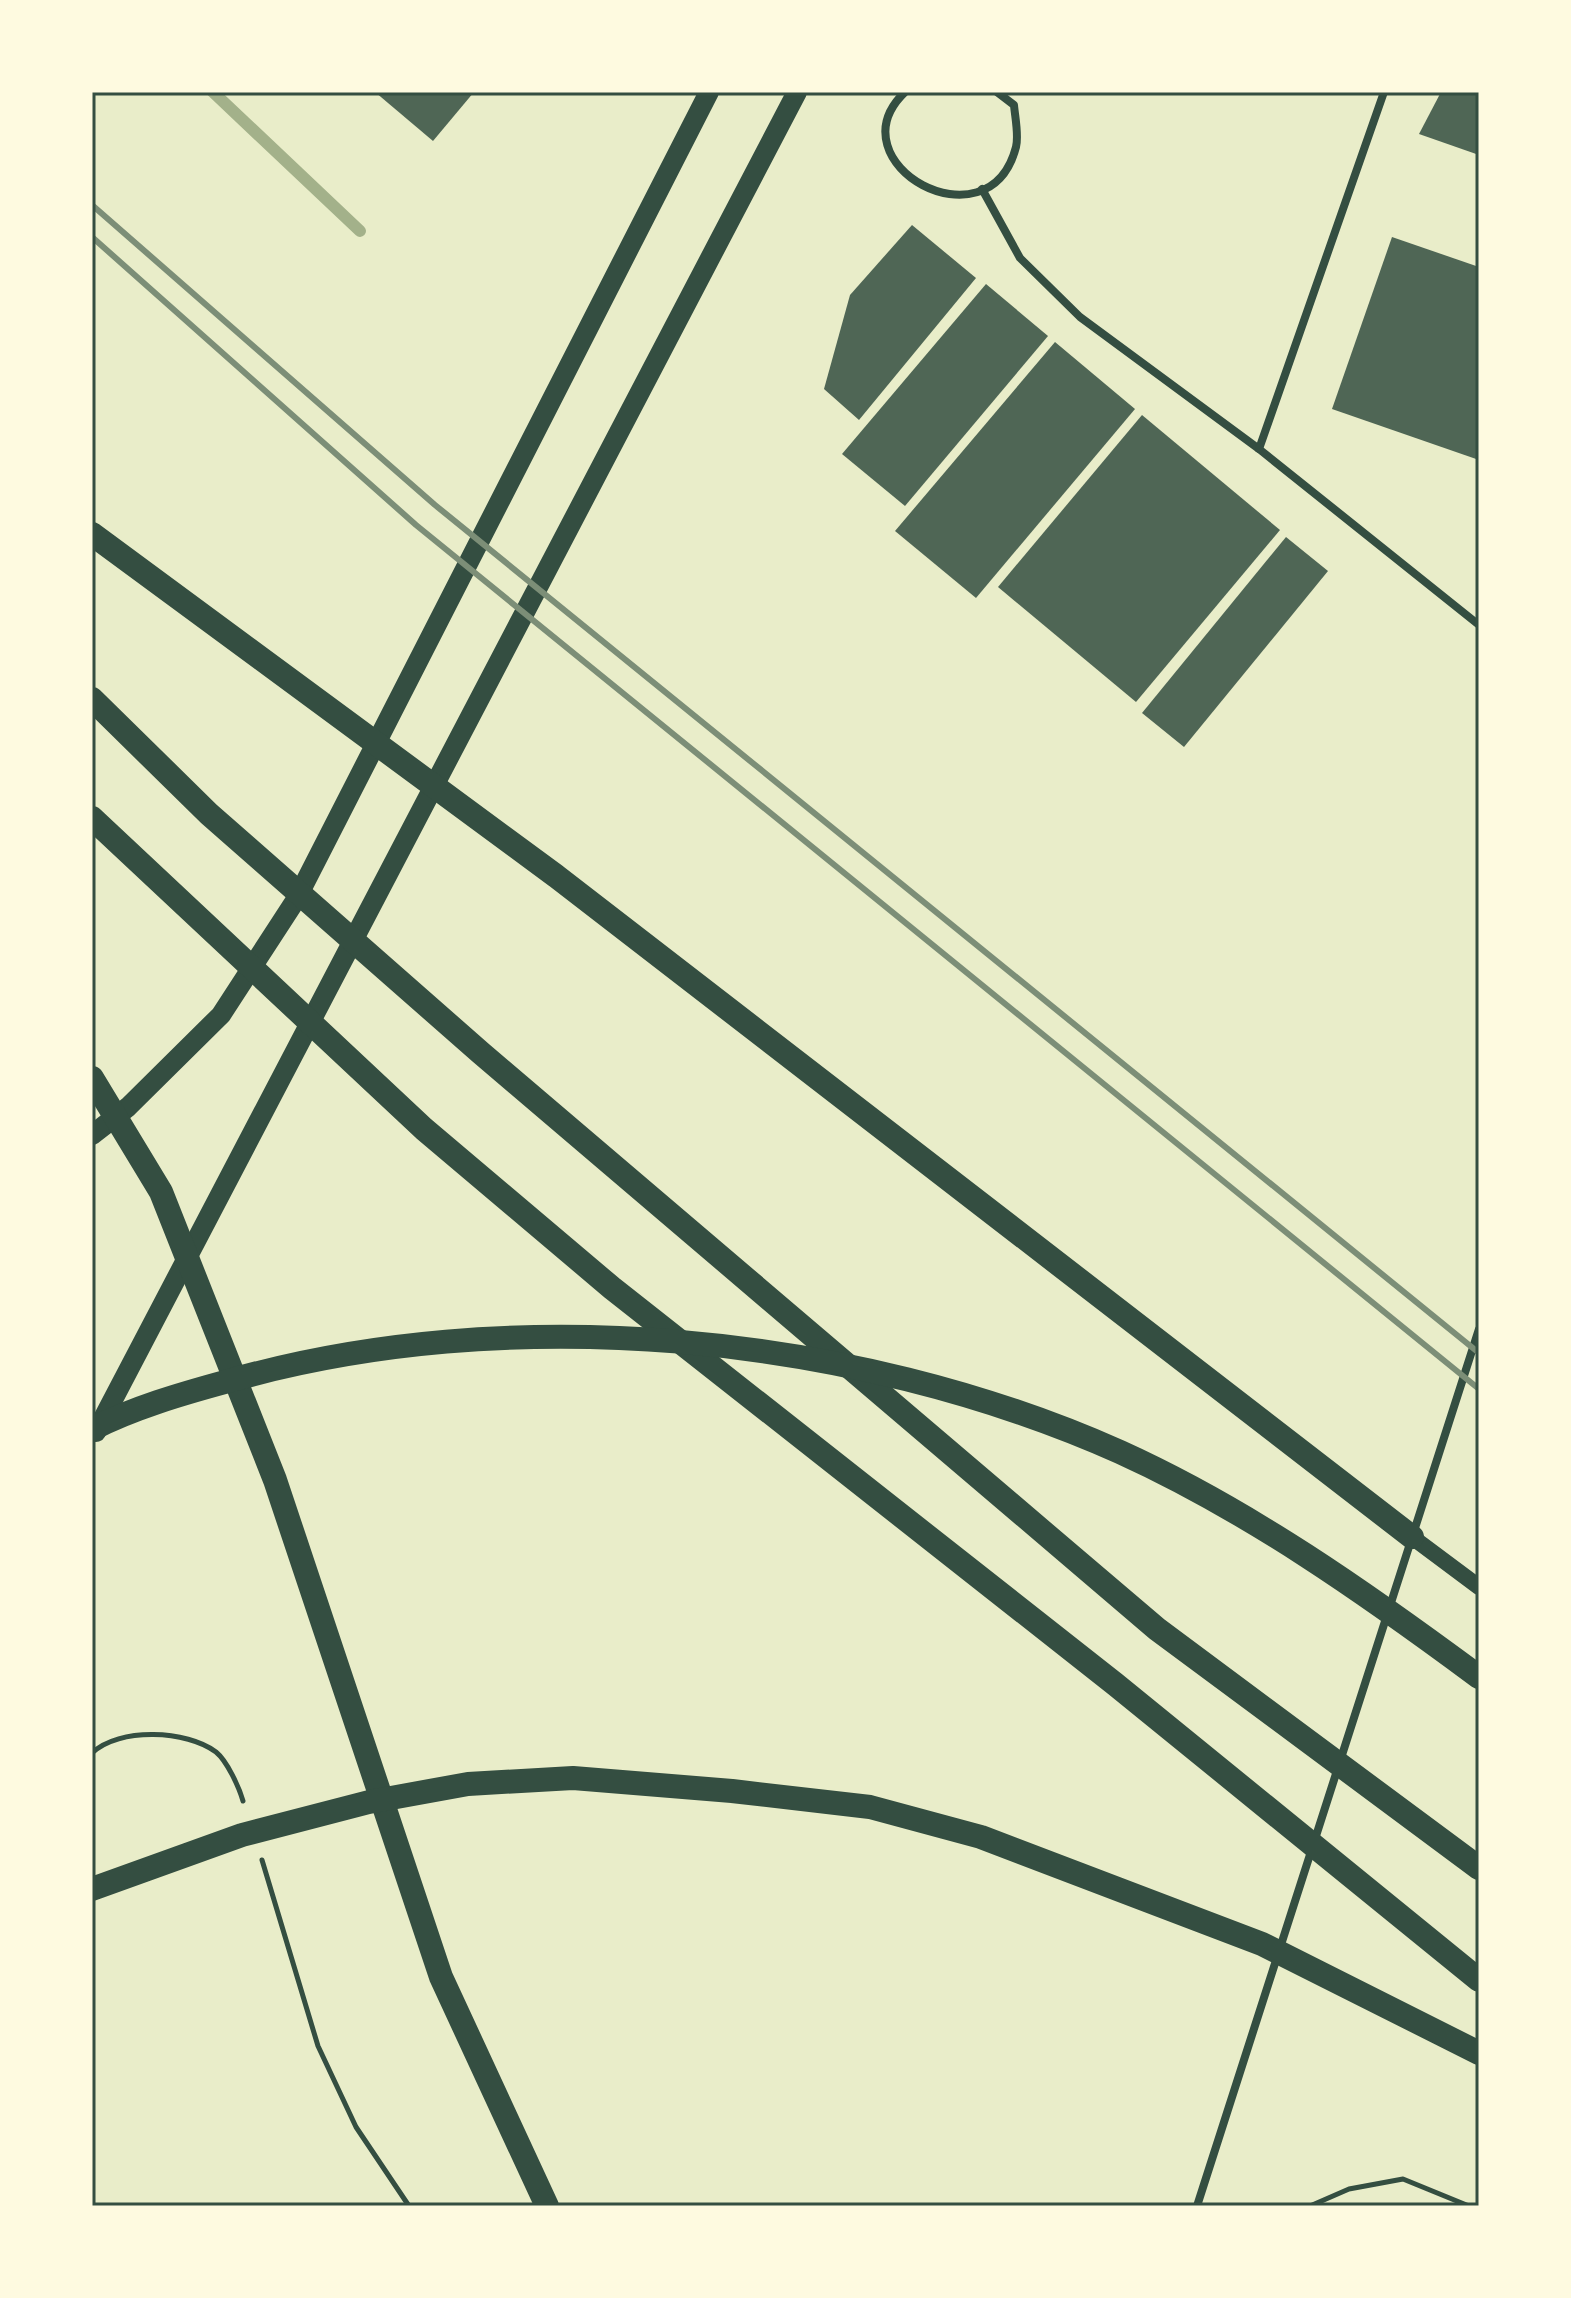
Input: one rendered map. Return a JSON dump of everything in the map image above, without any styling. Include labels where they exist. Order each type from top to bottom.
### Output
[{"type":"highway","points":[[92,534],[278,675],[556,876],[1412,1537]]},
{"type":"highway","points":[[92,699],[209,814],[481,1053],[1157,1629],[1479,1868]]},
{"type":"highway","points":[[92,818],[424,1129],[612,1288],[1115,1684],[1479,1980]]},
{"type":"highway","points":[[92,1078],[161,1192],[275,1480],[441,1977],[547,2206]]},
{"type":"highway","points":[[92,1429],[191,1392],[287,1364],[383,1347],[475,1338],[563,1335],[648,1342],[764,1352],[895,1374],[999,1406],[1120,1452],[1232,1511],[1479,1677]]},
{"type":"highway","points":[[92,1889],[242,1835],[369,1802],[468,1784],[573,1778],[747,1792],[870,1807],[981,1837],[1064,1866],[1262,1944],[1479,2053]]},
{"type":"main road","points":[[92,1135],[128,1107],[221,1015],[297,898],[709,92]]},
{"type":"main road","points":[[92,1439],[797,92]]},
{"type":"main road","points":[[1412,1537],[1479,1587]]},
{"type":"street","points":[[905,92],[897,99],[885,132],[893,161],[914,183],[954,197],[982,189],[1003,175],[1017,146],[1014,105],[997,92]]},
{"type":"street","points":[[1259,449],[1384,92]]},
{"type":"street","points":[[982,189],[1020,258],[1080,317],[1259,449],[1479,625]]},
{"type":"street","points":[[1197,2206],[1479,1329]]},
{"type":"path","points":[[92,1753],[136,1735],[175,1735],[217,1753],[245,1807]]},
{"type":"path","points":[[259,1851],[318,2046],[356,2127],[409,2206]]},
{"type":"path","points":[[1310,2206],[1349,2189],[1403,2179],[1469,2206]]},
{"type":"building","points":[[375,92],[474,92],[433,141]]},
{"type":"building","points":[[1441,92],[1479,92],[1479,155],[1419,134]]},
{"type":"building","points":[[912,225],[976,278],[859,420],[824,389],[850,295]]},
{"type":"building","points":[[1392,237],[1479,267],[1479,460],[1332,409]]},
{"type":"building","points":[[986,284],[1048,336],[905,506],[842,454]]},
{"type":"building","points":[[1055,342],[1135,409],[976,598],[895,531]]},
{"type":"building","points":[[1142,415],[1280,530],[1136,702],[998,587]]},
{"type":"building","points":[[1286,537],[1328,571],[1184,747],[1142,713]]},
{"type":"waterway","points":[[213,92],[360,231]]},
{"type":"railway","points":[[92,205],[435,505],[1479,1353]]},
{"type":"railway","points":[[92,237],[416,525],[1479,1389]]}]
